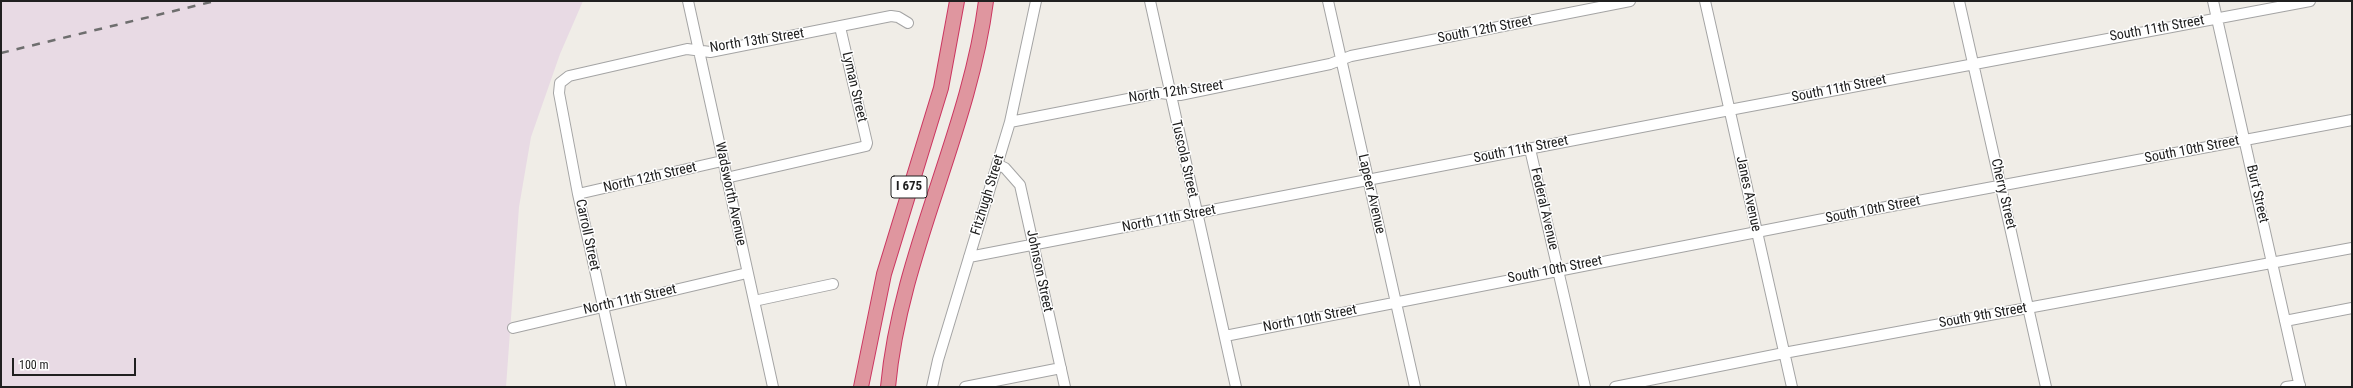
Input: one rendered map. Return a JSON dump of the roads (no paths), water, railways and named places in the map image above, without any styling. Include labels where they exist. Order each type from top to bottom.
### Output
[{"type":"highway","name":"I 675","points":[[863,383],[886,267],[940,88],[957,1]]},
{"type":"highway","name":"I 675","points":[[888,387],[894,350],[912,271],[971,73],[986,1]]},
{"type":"highway","points":[[894,350],[895,387]]},
{"type":"street","name":"Wadsworth Avenue","points":[[688,1],[754,301],[771,387]]},
{"type":"street","name":"Fitzhugh Street","points":[[932,387],[938,360],[1010,122],[1036,1]]},
{"type":"street","name":"Tuscola Street","points":[[1150,1],[1236,387]]},
{"type":"street","name":"Lapeer Avenue","points":[[1328,1],[1415,387]]},
{"type":"street","name":"South 12th Street","points":[[1342,62],[1351,56],[1630,1]]},
{"type":"street","name":"Janes Avenue","points":[[1705,1],[1792,387]]},
{"type":"street","name":"Cherry Street","points":[[1959,1],[2046,387]]},
{"type":"street","name":"Burt Street","points":[[2213,1],[2300,386]]},
{"type":"street","name":"South 11th Street","points":[[1368,180],[1729,110],[2310,1]]},
{"type":"street","name":"North 13th Street","points":[[560,83],[569,76],[687,49],[699,49],[710,52],[892,16],[898,17],[908,24]]},
{"type":"street","name":"Lyman Street","points":[[726,178],[866,146],[867,143],[840,27]]},
{"type":"street","name":"North 12th Street","points":[[1010,122],[1159,93],[1180,95],[1342,62]]},
{"type":"street","name":"Carroll Street","points":[[560,83],[559,93],[578,194],[621,387]]},
{"type":"street","name":"South 10th Street","points":[[1395,301],[2352,120]]},
{"type":"street","name":"Federal Avenue","points":[[1530,149],[1585,387]]},
{"type":"street","name":"North 12th Street","points":[[578,194],[722,161]]},
{"type":"street","name":"Johnson Street","points":[[997,164],[1005,168],[1020,185],[1065,387]]},
{"type":"street","name":"North 11th Street","points":[[969,257],[1368,180]]},
{"type":"street","name":"South 9th Street","points":[[1615,387],[1784,353],[2352,248]]},
{"type":"street","name":"North 11th Street","points":[[513,328],[747,273]]},
{"type":"street","points":[[754,301],[833,284]]},
{"type":"street","name":"North 10th Street","points":[[1225,336],[1395,301]]},
{"type":"street","points":[[2285,321],[2352,308]]},
{"type":"street","points":[[965,387],[1061,368]]},
{"type":"street","points":[[2286,387],[2300,386]]},
{"type":"railway","points":[[1,53],[215,1]]}]
